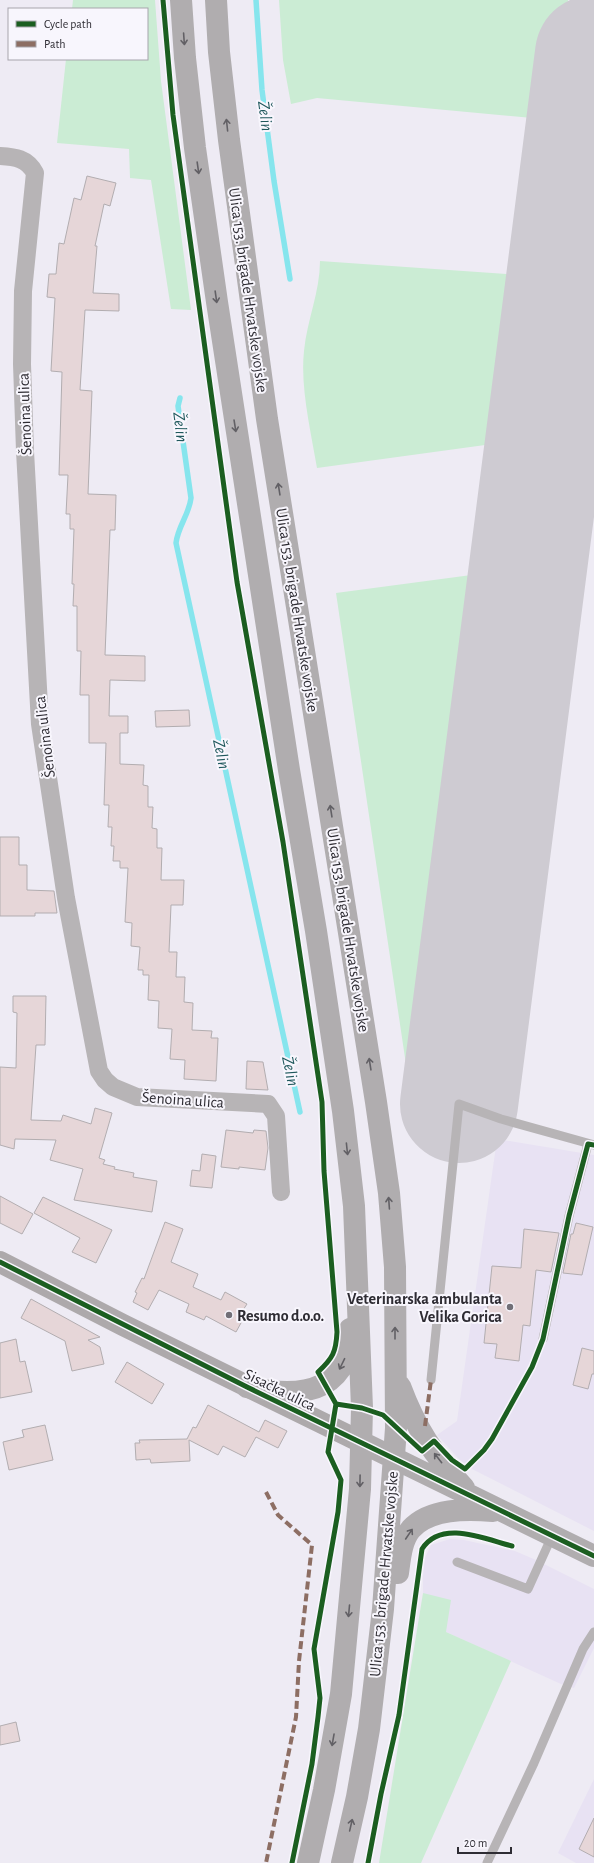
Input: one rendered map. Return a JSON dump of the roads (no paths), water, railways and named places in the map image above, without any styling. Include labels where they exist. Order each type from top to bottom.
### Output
[{"type":"main road","name":"Ulica 153. brigade Hrvatske vojske","points":[[181,0],[185,58],[195,148],[235,426],[316,932],[343,1111],[354,1206],[359,1299],[362,1408],[360,1489],[341,1694],[324,1790],[308,1863]]},
{"type":"main road","name":"Ulica 153. brigade Hrvatske vojske","points":[[216,0],[219,52],[228,140],[262,382],[324,770],[388,1193],[395,1267],[394,1372],[396,1428],[383,1609],[368,1736],[357,1797],[342,1863]]},
{"type":"main road","name":"Sisačka ulica","points":[[0,1262],[248,1387],[594,1556]]},
{"type":"main road","points":[[248,1387],[267,1391],[288,1393],[300,1392],[325,1382],[336,1374],[344,1362],[348,1334],[359,1299]]},
{"type":"main road","points":[[394,1372],[411,1414],[422,1435],[439,1460],[473,1497]]},
{"type":"main road","points":[[383,1609],[398,1578],[402,1547],[411,1529],[423,1521],[447,1512],[479,1510],[502,1511]]},
{"type":"street","name":"Šenoina ulica","points":[[0,156],[18,158],[26,162],[35,173],[23,291],[22,356],[26,467],[40,724],[66,898],[98,1064],[105,1080],[119,1090],[137,1097],[268,1104],[276,1116],[281,1192]]},
{"type":"lane","points":[[431,1380],[459,1104],[501,1119],[591,1145],[569,1216],[543,1339]]},
{"type":"lane","points":[[456,1562],[528,1589],[552,1536]]},
{"type":"lane","points":[[488,1863],[583,1649],[594,1632]]},
{"type":"waterway","name":"Želin","points":[[256,0],[262,90],[274,181],[290,279]]},
{"type":"waterway","name":"Želin","points":[[180,398],[178,406],[191,498],[176,543],[300,1112]]},
{"type":"place","name":"Veterinarska ambulanta Velika Gorica","points":[[510,1307]]},
{"type":"place","name":"Resumo d.o.o.","points":[[229,1315]]}]
